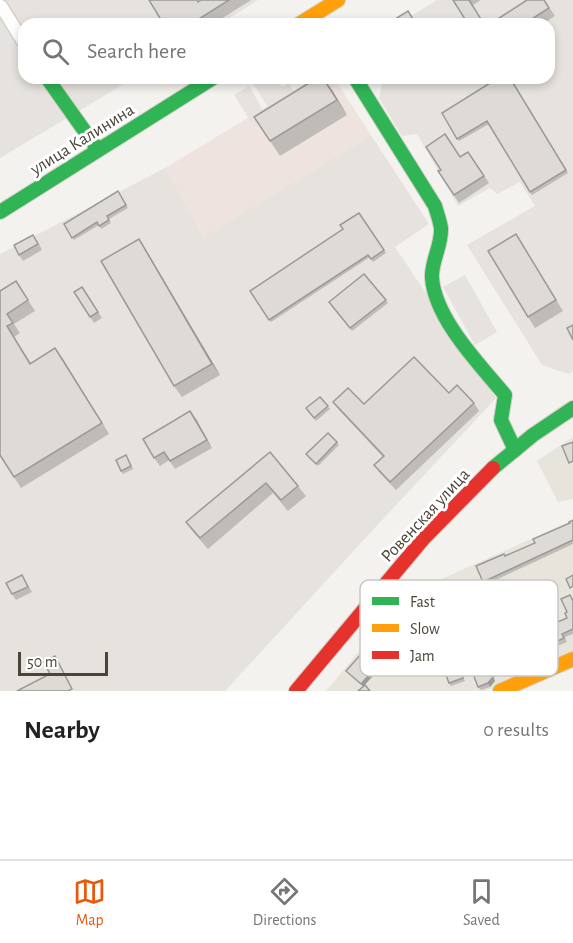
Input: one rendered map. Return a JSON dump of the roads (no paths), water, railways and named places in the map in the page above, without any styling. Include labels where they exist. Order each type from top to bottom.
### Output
[{"type":"main road","points":[[318,18],[338,0]]},
{"type":"main road","points":[[51,84],[98,150]]},
{"type":"main road","name":"улица Калинина","points":[[0,212],[203,84]]},
{"type":"main road","points":[[359,84],[435,206],[441,222],[441,241],[433,261],[432,280],[437,299],[466,349],[505,395],[501,420],[515,450]]},
{"type":"main road","name":"Ровенская улица","points":[[389,580],[459,502],[515,450],[573,408]]},
{"type":"main road","name":"Ровенская улица","points":[[296,691],[360,615]]},
{"type":"main road","points":[[558,666],[573,659]]},
{"type":"main road","points":[[500,691],[534,676]]},
{"type":"street","points":[[1,6],[18,33]]}]
